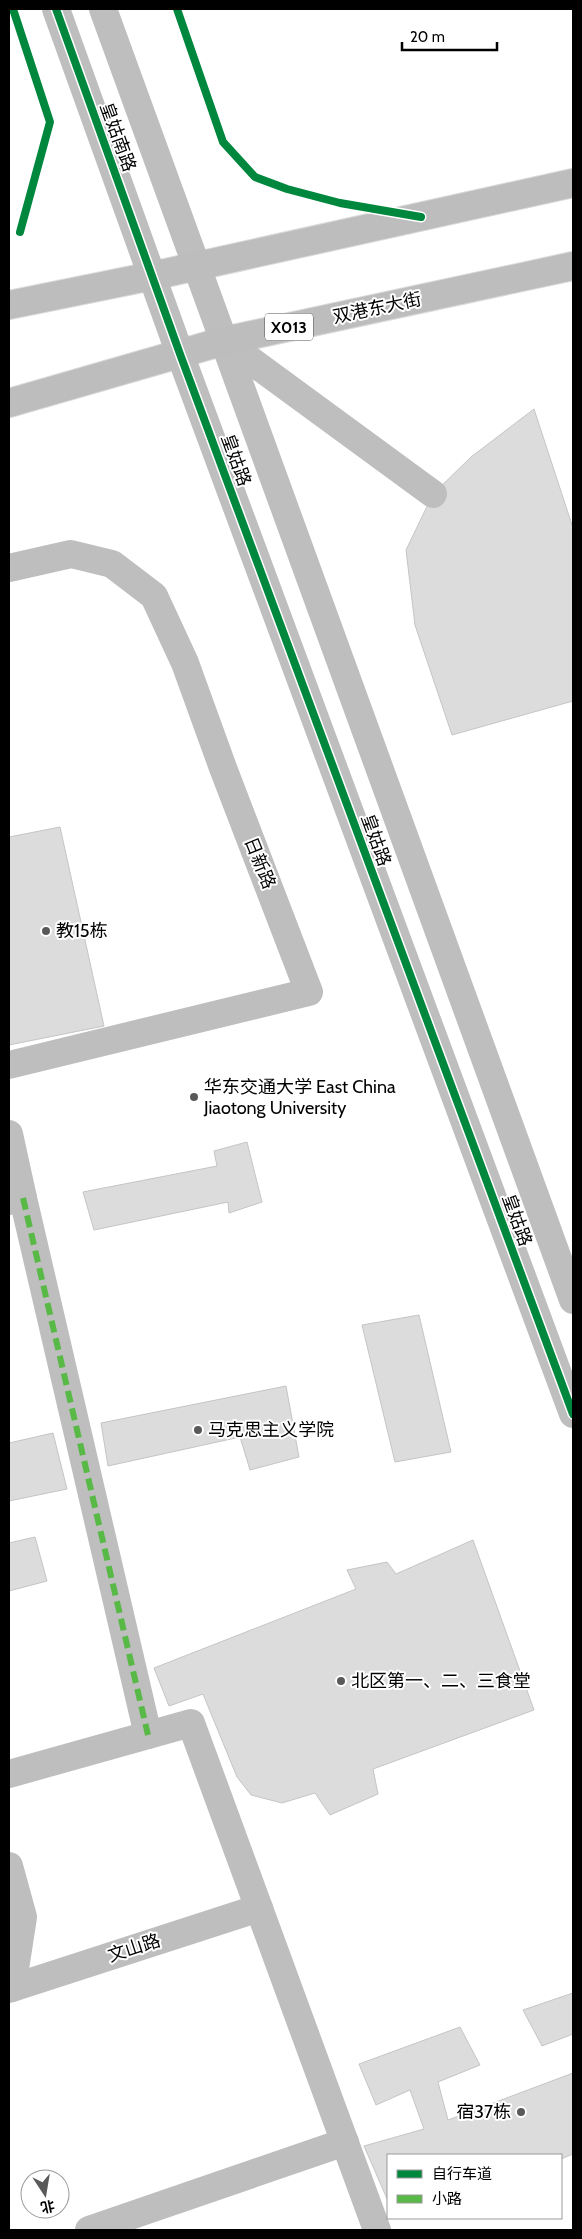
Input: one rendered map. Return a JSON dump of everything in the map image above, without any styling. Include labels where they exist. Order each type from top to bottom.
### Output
[{"type":"main road","points":[[9,304],[152,276],[565,185]]},
{"type":"main road","name":"双港东大街","points":[[9,403],[224,341],[573,266]]},
{"type":"street","name":"皇姑南路","points":[[56,9],[152,276]]},
{"type":"street","name":"皇姑南路","points":[[104,9],[196,266]]},
{"type":"street","name":"皇姑路","points":[[196,266],[573,1300]]},
{"type":"street","name":"皇姑路","points":[[152,276],[573,1414]]},
{"type":"street","points":[[224,341],[432,494]]},
{"type":"street","name":"日新路","points":[[9,568],[71,554],[112,564],[154,596],[185,663],[309,992],[9,1065]]},
{"type":"street","points":[[9,1134],[16,1200],[148,1735]]},
{"type":"street","points":[[9,1774],[191,1723],[377,2230]]},
{"type":"street","points":[[9,1866],[23,1917],[10,1988]]},
{"type":"street","name":"文山路","points":[[10,1988],[259,1908]]},
{"type":"street","points":[[90,2230],[345,2142]]},
{"type":"building","points":[[534,409],[573,528],[573,701],[452,735],[415,625],[406,550],[433,494],[471,457]]},
{"type":"building","name":"教15栋","points":[[60,827],[104,1026],[9,1045],[9,837]]},
{"type":"building","points":[[247,1142],[262,1202],[229,1213],[228,1202],[94,1230],[83,1192],[217,1166],[214,1151]]},
{"type":"building","points":[[419,1315],[451,1452],[395,1462],[362,1325]]},
{"type":"building","name":"马克思主义学院","points":[[286,1386],[299,1457],[250,1470],[240,1437],[108,1466],[101,1423]]},
{"type":"building","points":[[53,1433],[67,1489],[9,1501],[9,1443]]},
{"type":"building","points":[[35,1537],[47,1581],[9,1591],[9,1543]]},
{"type":"building","name":"北区第一、二、三食堂","points":[[473,1540],[534,1710],[373,1769],[378,1794],[330,1815],[315,1793],[282,1803],[251,1795],[237,1777],[203,1694],[169,1706],[154,1668],[356,1589],[347,1570],[387,1562],[396,1574]]},
{"type":"building","points":[[573,1993],[573,2034],[542,2046],[523,2010]]},
{"type":"building","name":"宿37栋","points":[[460,2027],[480,2065],[438,2082],[448,2120],[573,2073],[573,2154],[562,2159],[562,2154],[387,2154],[387,2199],[364,2146],[424,2129],[410,2090],[376,2105],[359,2064]]},
{"type":"marked path","points":[[23,1198],[148,1735]]},
{"type":"cycle path","points":[[13,9],[50,122],[20,232]]},
{"type":"cycle path","points":[[56,9],[180,354],[573,1414]]},
{"type":"cycle path","points":[[177,9],[223,142],[255,177],[287,189],[340,203],[421,217]]},
{"type":"place","name":"教15栋","points":[[46,931]]},
{"type":"place","name":"华东交通大学 East China Jiaotong University","points":[[194,1097]]},
{"type":"place","name":"马克思主义学院","points":[[198,1430]]},
{"type":"place","name":"北区第一、二、三食堂","points":[[341,1681]]},
{"type":"place","name":"宿37栋","points":[[521,2112]]}]
